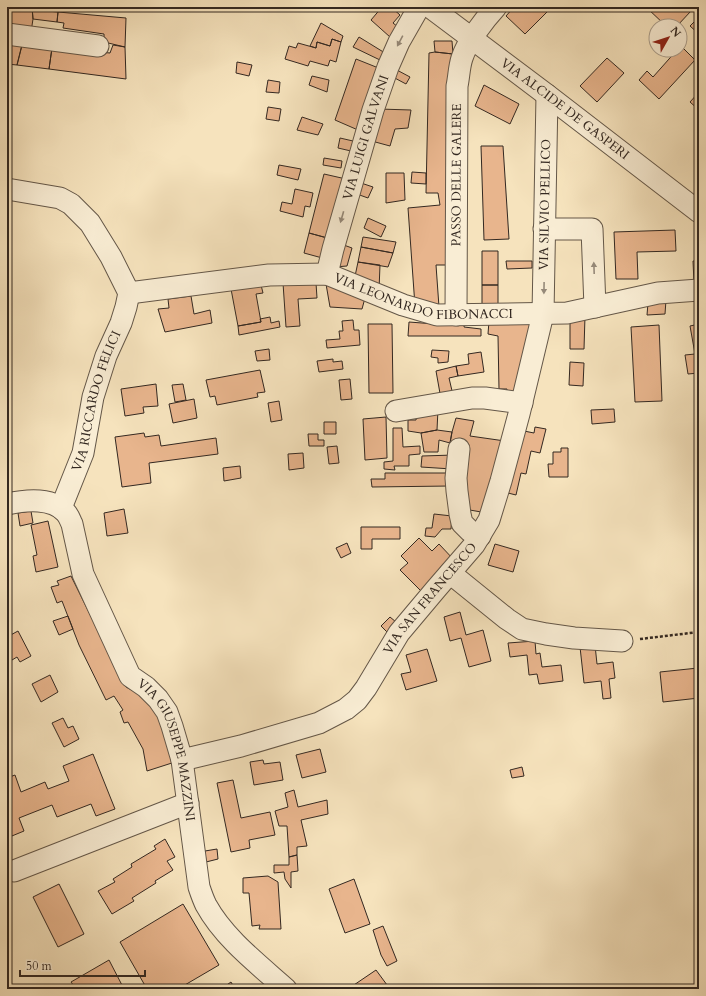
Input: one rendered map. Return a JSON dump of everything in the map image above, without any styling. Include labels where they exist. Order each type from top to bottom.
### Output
[{"type":"street","name":"VIA LUIGI GALVANI","points":[[327,274],[369,124],[388,67],[399,42],[420,7]]},
{"type":"street","name":"VIA ALCIDE DE GASPERI","points":[[430,7],[699,212]]},
{"type":"street","name":"PASSO DELLE GALERE","points":[[456,315],[457,86],[462,58],[466,47],[496,7]]},
{"type":"street","points":[[7,34],[98,46]]},
{"type":"street","name":"VIA SILVIO PELLICO","points":[[543,314],[547,95]]},
{"type":"street","points":[[7,189],[60,198],[71,204],[90,223],[111,257],[129,293]]},
{"type":"street","points":[[544,229],[592,228],[596,307]]},
{"type":"street","name":"VIA LEONARDO FIBONACCI","points":[[129,293],[270,275],[327,274],[403,305],[437,315],[456,315],[567,313],[658,293],[699,290]]},
{"type":"street","name":"VIA RICCARDO FELICI","points":[[62,508],[83,453],[93,397],[106,356],[121,323],[129,293]]},
{"type":"street","name":"VIA SAN FRANCESCO","points":[[182,760],[241,746],[320,723],[346,709],[357,700],[366,688],[399,633],[474,545],[489,520],[522,403],[543,314]]},
{"type":"street","points":[[396,411],[472,398],[485,398],[522,403]]},
{"type":"street","points":[[459,449],[456,491],[462,523],[470,532],[480,536]]},
{"type":"street","points":[[7,504],[41,501],[62,508]]},
{"type":"street","name":"VIA GIUSEPPE MAZZINI","points":[[62,508],[69,516],[72,524],[83,574],[130,676],[146,687],[158,699],[172,726],[182,760],[199,887],[205,904],[224,930],[240,947],[286,989]]},
{"type":"street","points":[[450,573],[507,619],[522,629],[574,638],[622,641]]},
{"type":"street","points":[[14,871],[188,803]]},
{"type":"path","points":[[622,641],[699,632]]},
{"type":"building","points":[[7,7],[32,7],[33,19],[31,32],[7,29]]},
{"type":"building","points":[[32,7],[48,7],[47,11],[58,12],[57,22],[33,19]]},
{"type":"building","points":[[382,7],[391,7],[400,15],[393,23],[398,27],[390,37],[371,20]]},
{"type":"building","points":[[514,7],[552,7],[525,34],[506,16]]},
{"type":"building","points":[[646,7],[687,7],[691,11],[684,18],[658,18]]},
{"type":"building","points":[[58,12],[126,18],[125,47],[104,42],[104,34],[63,28],[64,23],[57,22]]},
{"type":"building","points":[[699,17],[699,34],[690,26]]},
{"type":"building","points":[[321,23],[343,36],[341,42],[332,39],[330,46],[317,42],[316,48],[310,46]]},
{"type":"building","points":[[359,37],[385,53],[380,60],[353,47]]},
{"type":"building","points":[[332,39],[341,42],[336,62],[330,60],[328,66],[310,61],[308,66],[285,59],[289,46],[296,48],[298,43],[316,48],[317,42],[330,46]]},
{"type":"building","points":[[434,41],[452,41],[453,54],[435,52]]},
{"type":"building","points":[[9,44],[22,45],[17,65],[7,64]]},
{"type":"building","points":[[22,45],[52,48],[49,69],[17,65]]},
{"type":"building","points":[[113,45],[125,47],[126,79],[49,69],[52,48],[110,53]]},
{"type":"building","points":[[435,52],[453,54],[453,265],[436,265],[439,307],[415,306],[408,208],[440,205],[438,193],[426,193],[429,53]]},
{"type":"building","points":[[688,53],[695,60],[659,99],[639,80],[647,71],[653,77],[670,58],[688,58]]},
{"type":"building","points":[[607,58],[624,73],[597,102],[580,86]]},
{"type":"building","points":[[356,59],[381,69],[358,130],[335,120]]},
{"type":"building","points":[[237,62],[252,65],[249,76],[236,73]]},
{"type":"building","points":[[395,69],[410,77],[406,84],[391,76]]},
{"type":"building","points":[[312,76],[329,80],[327,92],[309,85]]},
{"type":"building","points":[[268,80],[280,82],[279,93],[266,92]]},
{"type":"building","points":[[484,85],[519,104],[510,124],[475,106]]},
{"type":"building","points":[[699,92],[699,110],[690,102]]},
{"type":"building","points":[[268,107],[281,109],[279,121],[266,119]]},
{"type":"building","points":[[379,109],[411,110],[408,128],[395,129],[390,146],[368,140]]},
{"type":"building","points":[[302,117],[323,124],[318,135],[297,130]]},
{"type":"building","points":[[340,138],[353,141],[351,151],[338,148]]},
{"type":"building","points":[[481,146],[503,146],[509,239],[484,240]]},
{"type":"building","points":[[324,158],[342,161],[341,168],[323,165]]},
{"type":"building","points":[[279,165],[301,169],[298,180],[277,175]]},
{"type":"building","points":[[412,172],[426,173],[426,184],[411,183]]},
{"type":"building","points":[[386,173],[404,173],[405,200],[386,203]]},
{"type":"building","points":[[324,174],[346,179],[331,239],[309,233]]},
{"type":"building","points":[[358,182],[373,187],[368,198],[354,193]]},
{"type":"building","points":[[295,189],[313,193],[310,207],[305,206],[303,217],[280,211],[282,202],[292,204]]},
{"type":"building","points":[[368,218],[386,226],[381,237],[364,228]]},
{"type":"building","points":[[675,230],[676,251],[637,252],[638,279],[616,279],[614,232]]},
{"type":"building","points":[[309,233],[331,239],[326,259],[304,253]]},
{"type":"building","points":[[363,237],[396,242],[393,253],[361,247]]},
{"type":"building","points":[[341,244],[352,248],[347,266],[334,267]]},
{"type":"building","points":[[361,247],[393,253],[388,267],[358,262]]},
{"type":"building","points":[[482,251],[498,251],[498,285],[482,285]]},
{"type":"building","points":[[506,261],[532,261],[532,268],[507,269]]},
{"type":"building","points":[[693,261],[699,261],[699,282],[694,283]]},
{"type":"building","points":[[358,262],[380,265],[379,290],[354,281]]},
{"type":"building","points":[[283,283],[316,283],[317,298],[298,299],[300,326],[286,327]]},
{"type":"building","points":[[326,284],[365,298],[362,309],[330,307]]},
{"type":"building","points":[[261,285],[263,293],[256,294],[261,322],[238,326],[231,289]]},
{"type":"building","points":[[482,285],[498,285],[498,307],[482,307]]},
{"type":"building","points":[[191,296],[194,314],[210,310],[212,323],[165,332],[158,309],[169,308],[168,299]]},
{"type":"building","points":[[666,300],[665,314],[647,315],[648,303]]},
{"type":"building","points":[[585,316],[584,349],[570,349],[570,318]]},
{"type":"building","points":[[270,317],[271,323],[279,321],[280,327],[239,335],[238,326],[261,322],[260,319]]},
{"type":"building","points":[[353,320],[354,330],[359,330],[360,345],[327,348],[326,340],[340,339],[339,331],[343,331],[342,321]]},
{"type":"building","points":[[465,320],[464,327],[481,329],[481,336],[408,336],[409,322],[448,325]]},
{"type":"building","points":[[489,321],[530,322],[521,396],[506,394],[507,389],[499,389],[498,336],[488,334]]},
{"type":"building","points":[[368,324],[392,324],[393,393],[369,393]]},
{"type":"building","points":[[699,324],[699,373],[688,374],[685,355],[695,354],[690,326]]},
{"type":"building","points":[[659,325],[662,401],[635,402],[631,327]]},
{"type":"building","points":[[269,349],[270,360],[257,361],[255,351]]},
{"type":"building","points":[[432,350],[449,351],[448,362],[438,363],[438,358],[431,357]]},
{"type":"building","points":[[481,352],[484,372],[458,376],[456,366],[469,364],[468,354]]},
{"type":"building","points":[[333,359],[333,362],[342,361],[343,369],[319,372],[317,361]]},
{"type":"building","points":[[570,362],[584,363],[583,386],[569,385]]},
{"type":"building","points":[[456,366],[458,376],[449,378],[453,395],[441,399],[436,371]]},
{"type":"building","points":[[260,370],[265,392],[257,393],[258,397],[217,405],[215,396],[210,397],[206,380]]},
{"type":"building","points":[[350,379],[352,399],[341,400],[339,380]]},
{"type":"building","points":[[156,384],[158,406],[143,407],[144,413],[125,416],[121,389]]},
{"type":"building","points":[[183,384],[186,400],[175,402],[172,385]]},
{"type":"building","points":[[194,399],[197,418],[173,423],[169,404]]},
{"type":"building","points":[[279,401],[282,420],[271,422],[268,403]]},
{"type":"building","points":[[438,409],[437,430],[421,433],[408,431],[408,420],[416,420],[417,411]]},
{"type":"building","points":[[614,409],[615,422],[592,424],[591,410]]},
{"type":"building","points":[[386,417],[387,458],[365,460],[363,419]]},
{"type":"building","points":[[456,418],[474,421],[470,436],[505,441],[487,513],[464,509],[465,446],[450,443]]},
{"type":"building","points":[[324,422],[336,422],[336,434],[324,434]]},
{"type":"building","points":[[535,427],[546,429],[540,453],[531,451],[526,474],[521,473],[516,495],[504,492],[519,430],[534,433]]},
{"type":"building","points":[[393,428],[402,428],[403,447],[420,446],[420,454],[409,455],[409,466],[394,466],[395,470],[384,469],[384,462],[393,461]]},
{"type":"building","points":[[437,430],[452,432],[450,443],[439,440],[438,452],[424,452],[421,433]]},
{"type":"building","points":[[144,433],[145,437],[159,435],[161,446],[216,438],[218,454],[149,463],[151,483],[122,487],[115,437]]},
{"type":"building","points":[[308,434],[318,434],[318,440],[324,440],[324,446],[309,446]]},
{"type":"building","points":[[337,446],[339,463],[329,464],[327,447]]},
{"type":"building","points":[[561,448],[568,448],[568,477],[549,477],[548,464],[553,464],[553,452],[561,452]]},
{"type":"building","points":[[303,453],[304,468],[289,470],[288,454]]},
{"type":"building","points":[[454,455],[452,469],[421,467],[422,456]]},
{"type":"building","points":[[240,466],[241,478],[224,481],[223,468]]},
{"type":"building","points":[[385,473],[451,473],[450,486],[372,487],[371,479],[385,479]]},
{"type":"building","points":[[124,509],[128,533],[107,536],[104,513]]},
{"type":"building","points":[[31,511],[33,523],[20,526],[18,513]]},
{"type":"building","points":[[434,514],[452,516],[451,529],[442,529],[435,537],[425,536],[426,528],[432,528]]},
{"type":"building","points":[[48,521],[58,567],[36,572],[33,556],[37,555],[31,525]]},
{"type":"building","points":[[361,527],[400,527],[400,539],[372,539],[372,549],[361,549]]},
{"type":"building","points":[[419,538],[432,551],[439,544],[455,561],[423,593],[400,570],[408,563],[401,556]]},
{"type":"building","points":[[347,543],[351,553],[341,558],[336,548]]},
{"type":"building","points":[[495,544],[519,551],[513,572],[488,565]]},
{"type":"building","points":[[71,576],[126,687],[147,698],[169,735],[175,762],[147,771],[143,749],[128,722],[124,723],[120,712],[123,710],[114,696],[106,700],[79,645],[62,601],[57,603],[51,587],[59,585],[57,581]]},
{"type":"building","points":[[460,612],[466,635],[483,630],[491,661],[469,667],[461,638],[450,641],[444,617]]},
{"type":"building","points":[[68,616],[73,629],[59,635],[53,621]]},
{"type":"building","points":[[390,617],[396,622],[387,632],[381,626]]},
{"type":"building","points":[[18,631],[31,656],[20,662],[17,657],[7,663],[7,637]]},
{"type":"building","points":[[535,641],[536,654],[540,653],[542,667],[561,665],[563,681],[539,684],[537,674],[529,675],[527,655],[510,657],[508,643]]},
{"type":"building","points":[[595,645],[597,664],[613,662],[615,678],[609,679],[611,698],[603,699],[601,681],[584,683],[580,647]]},
{"type":"building","points":[[427,649],[437,681],[406,690],[401,674],[411,672],[406,655]]},
{"type":"building","points":[[698,668],[699,698],[663,702],[660,672]]},
{"type":"building","points":[[50,675],[58,692],[41,702],[32,684]]},
{"type":"building","points":[[63,718],[68,728],[73,726],[79,739],[64,747],[52,723]]},
{"type":"building","points":[[320,749],[326,772],[302,778],[296,755]]},
{"type":"building","points":[[93,754],[115,809],[96,816],[91,804],[57,817],[52,805],[19,818],[24,831],[7,838],[7,778],[15,775],[21,792],[45,782],[48,789],[69,781],[63,766]]},
{"type":"building","points":[[263,760],[264,764],[280,762],[283,780],[254,785],[250,762]]},
{"type":"building","points":[[522,767],[524,776],[512,778],[510,770]]},
{"type":"building","points":[[233,780],[241,818],[270,812],[275,835],[249,840],[250,848],[231,852],[217,783]]},
{"type":"building","points":[[294,790],[298,807],[327,800],[328,814],[301,820],[307,846],[297,847],[297,855],[289,857],[287,826],[279,826],[275,811],[288,807],[285,793]]},
{"type":"building","points":[[165,839],[175,857],[167,861],[173,870],[132,898],[134,901],[112,914],[98,891],[115,882],[113,879],[132,867],[131,864],[156,849],[154,846]]},
{"type":"building","points":[[217,849],[218,859],[206,862],[205,851]]},
{"type":"building","points":[[297,855],[298,871],[291,872],[291,888],[285,879],[284,872],[274,873],[274,865],[289,865],[289,857]]},
{"type":"building","points":[[268,876],[278,882],[281,929],[259,929],[260,925],[252,926],[249,893],[243,893],[243,878]]},
{"type":"building","points":[[354,879],[370,924],[345,933],[329,889]]},
{"type":"building","points":[[59,884],[84,934],[58,947],[33,897]]},
{"type":"building","points":[[183,904],[219,965],[178,989],[147,989],[120,942]]},
{"type":"building","points":[[383,926],[397,961],[387,966],[381,955],[373,930]]},
{"type":"building","points":[[109,960],[124,989],[76,989],[71,982]]},
{"type":"building","points":[[376,970],[390,989],[348,989]]},
{"type":"building","points":[[231,982],[235,989],[221,989]]}]
